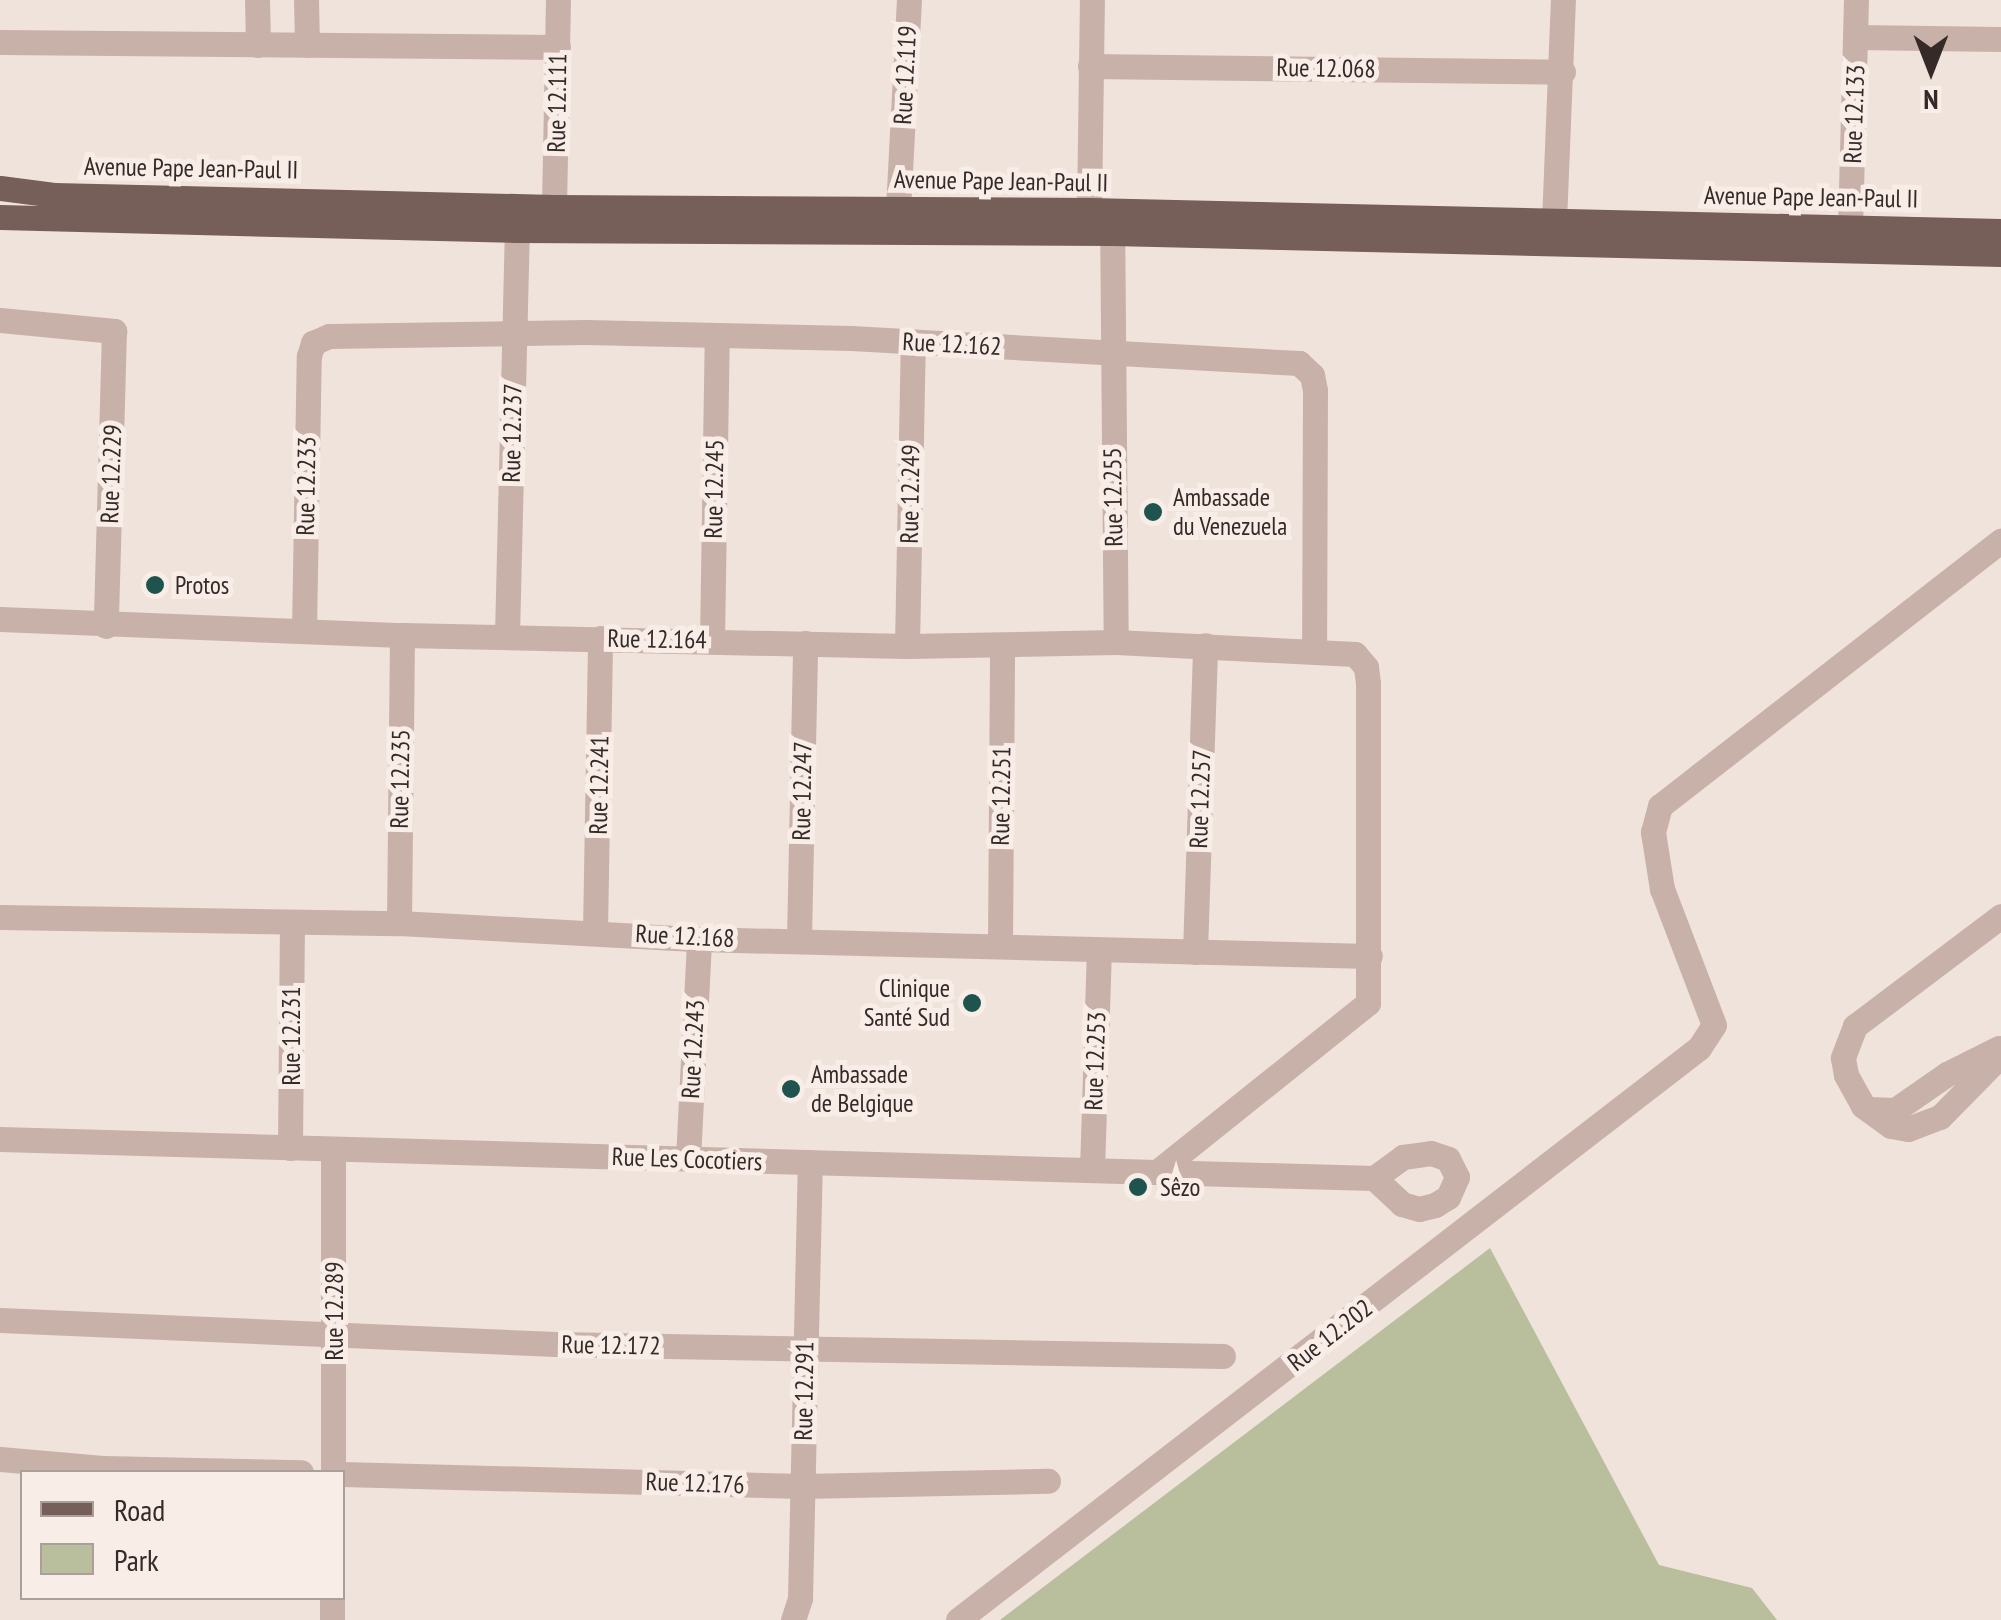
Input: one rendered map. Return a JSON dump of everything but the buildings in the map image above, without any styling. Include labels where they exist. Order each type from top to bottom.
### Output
[{"type":"main road","name":"Avenue Pape Jean-Paul II","points":[[0,188],[54,195],[554,207],[898,209],[2001,254]]},
{"type":"main road","name":"Avenue Pape Jean-Paul II","points":[[0,216],[517,230],[1104,218],[2001,231]]},
{"type":"street","points":[[257,0],[258,44]]},
{"type":"street","points":[[306,0],[306,45]]},
{"type":"street","name":"Rue 12.111","points":[[554,207],[558,0]]},
{"type":"street","name":"Rue 12.119","points":[[898,209],[909,0]]},
{"type":"street","name":"Rue 12.255","points":[[1092,0],[1090,66],[1104,218],[1110,353],[1116,642]]},
{"type":"street","points":[[1554,222],[1563,0]]},
{"type":"street","name":"Rue 12.133","points":[[1850,228],[1856,0]]},
{"type":"street","points":[[1856,37],[2001,38]]},
{"type":"street","points":[[0,42],[558,47]]},
{"type":"street","name":"Rue 12.068","points":[[1090,66],[1563,72]]},
{"type":"street","name":"Rue 12.237","points":[[506,636],[517,230]]},
{"type":"street","name":"Rue 12.229","points":[[0,320],[108,326],[116,336],[106,626]]},
{"type":"street","name":"Rue 12.162","points":[[314,343],[329,336],[514,331],[913,342],[1298,363],[1312,375],[1315,391],[1314,651]]},
{"type":"street","name":"Rue 12.245","points":[[712,641],[717,338]]},
{"type":"street","name":"Rue 12.249","points":[[907,646],[913,342]]},
{"type":"street","name":"Rue 12.233","points":[[304,630],[309,356],[314,343]]},
{"type":"street","name":"Rue 12.202","points":[[958,1620],[1698,1048],[1714,1024],[1662,889],[1652,832],[1660,806],[2001,541]]},
{"type":"street","name":"Rue 12.164","points":[[0,619],[106,626],[907,646],[1116,642],[1355,654],[1366,666],[1368,1004],[1158,1172]]},
{"type":"street","name":"Rue 12.235","points":[[399,923],[402,634]]},
{"type":"street","name":"Rue 12.241","points":[[595,931],[600,638]]},
{"type":"street","name":"Rue 12.247","points":[[798,939],[805,643]]},
{"type":"street","name":"Rue 12.257","points":[[1195,952],[1205,645]]},
{"type":"street","name":"Rue 12.251","points":[[1000,946],[1002,647]]},
{"type":"street","name":"Rue 12.168","points":[[0,916],[399,923],[699,939],[1370,956]]},
{"type":"street","points":[[2001,916],[1855,1026],[1844,1058],[1846,1075],[1864,1106],[1891,1126],[1925,1126],[1963,1098],[2001,1056]]},
{"type":"street","name":"Rue 12.231","points":[[290,1148],[292,924]]},
{"type":"street","name":"Rue 12.243","points":[[688,1159],[699,939]]},
{"type":"street","name":"Rue 12.253","points":[[1092,1170],[1099,951]]},
{"type":"street","points":[[1864,1106],[1873,1112],[1896,1110],[1947,1074],[2001,1047]]},
{"type":"street","name":"Rue Les Cocotiers","points":[[0,1139],[1374,1178]]},
{"type":"street","name":"Rue 12.289","points":[[334,1149],[334,1470]]},
{"type":"street","name":"Rue 12.291","points":[[794,1619],[800,1598],[810,1162]]},
{"type":"street","name":"Rue 12.172","points":[[0,1320],[555,1344],[1223,1356]]},
{"type":"street","points":[[0,1459],[103,1468],[202,1470]]},
{"type":"street","name":"Rue 12.176","points":[[345,1474],[802,1486],[1048,1481]]},
{"type":"green space","points":[[1490,1248],[1659,1565],[1752,1588],[1777,1620],[1000,1620]]},
{"type":"place","name":"Ambassade du Venezuela","points":[[1153,512]]},
{"type":"place","name":"Protos","points":[[155,585]]},
{"type":"place","name":"Clinique Santé Sud","points":[[972,1003]]},
{"type":"place","name":"Ambassade de Belgique","points":[[791,1089]]},
{"type":"place","name":"Sêzo","points":[[1138,1187]]}]
